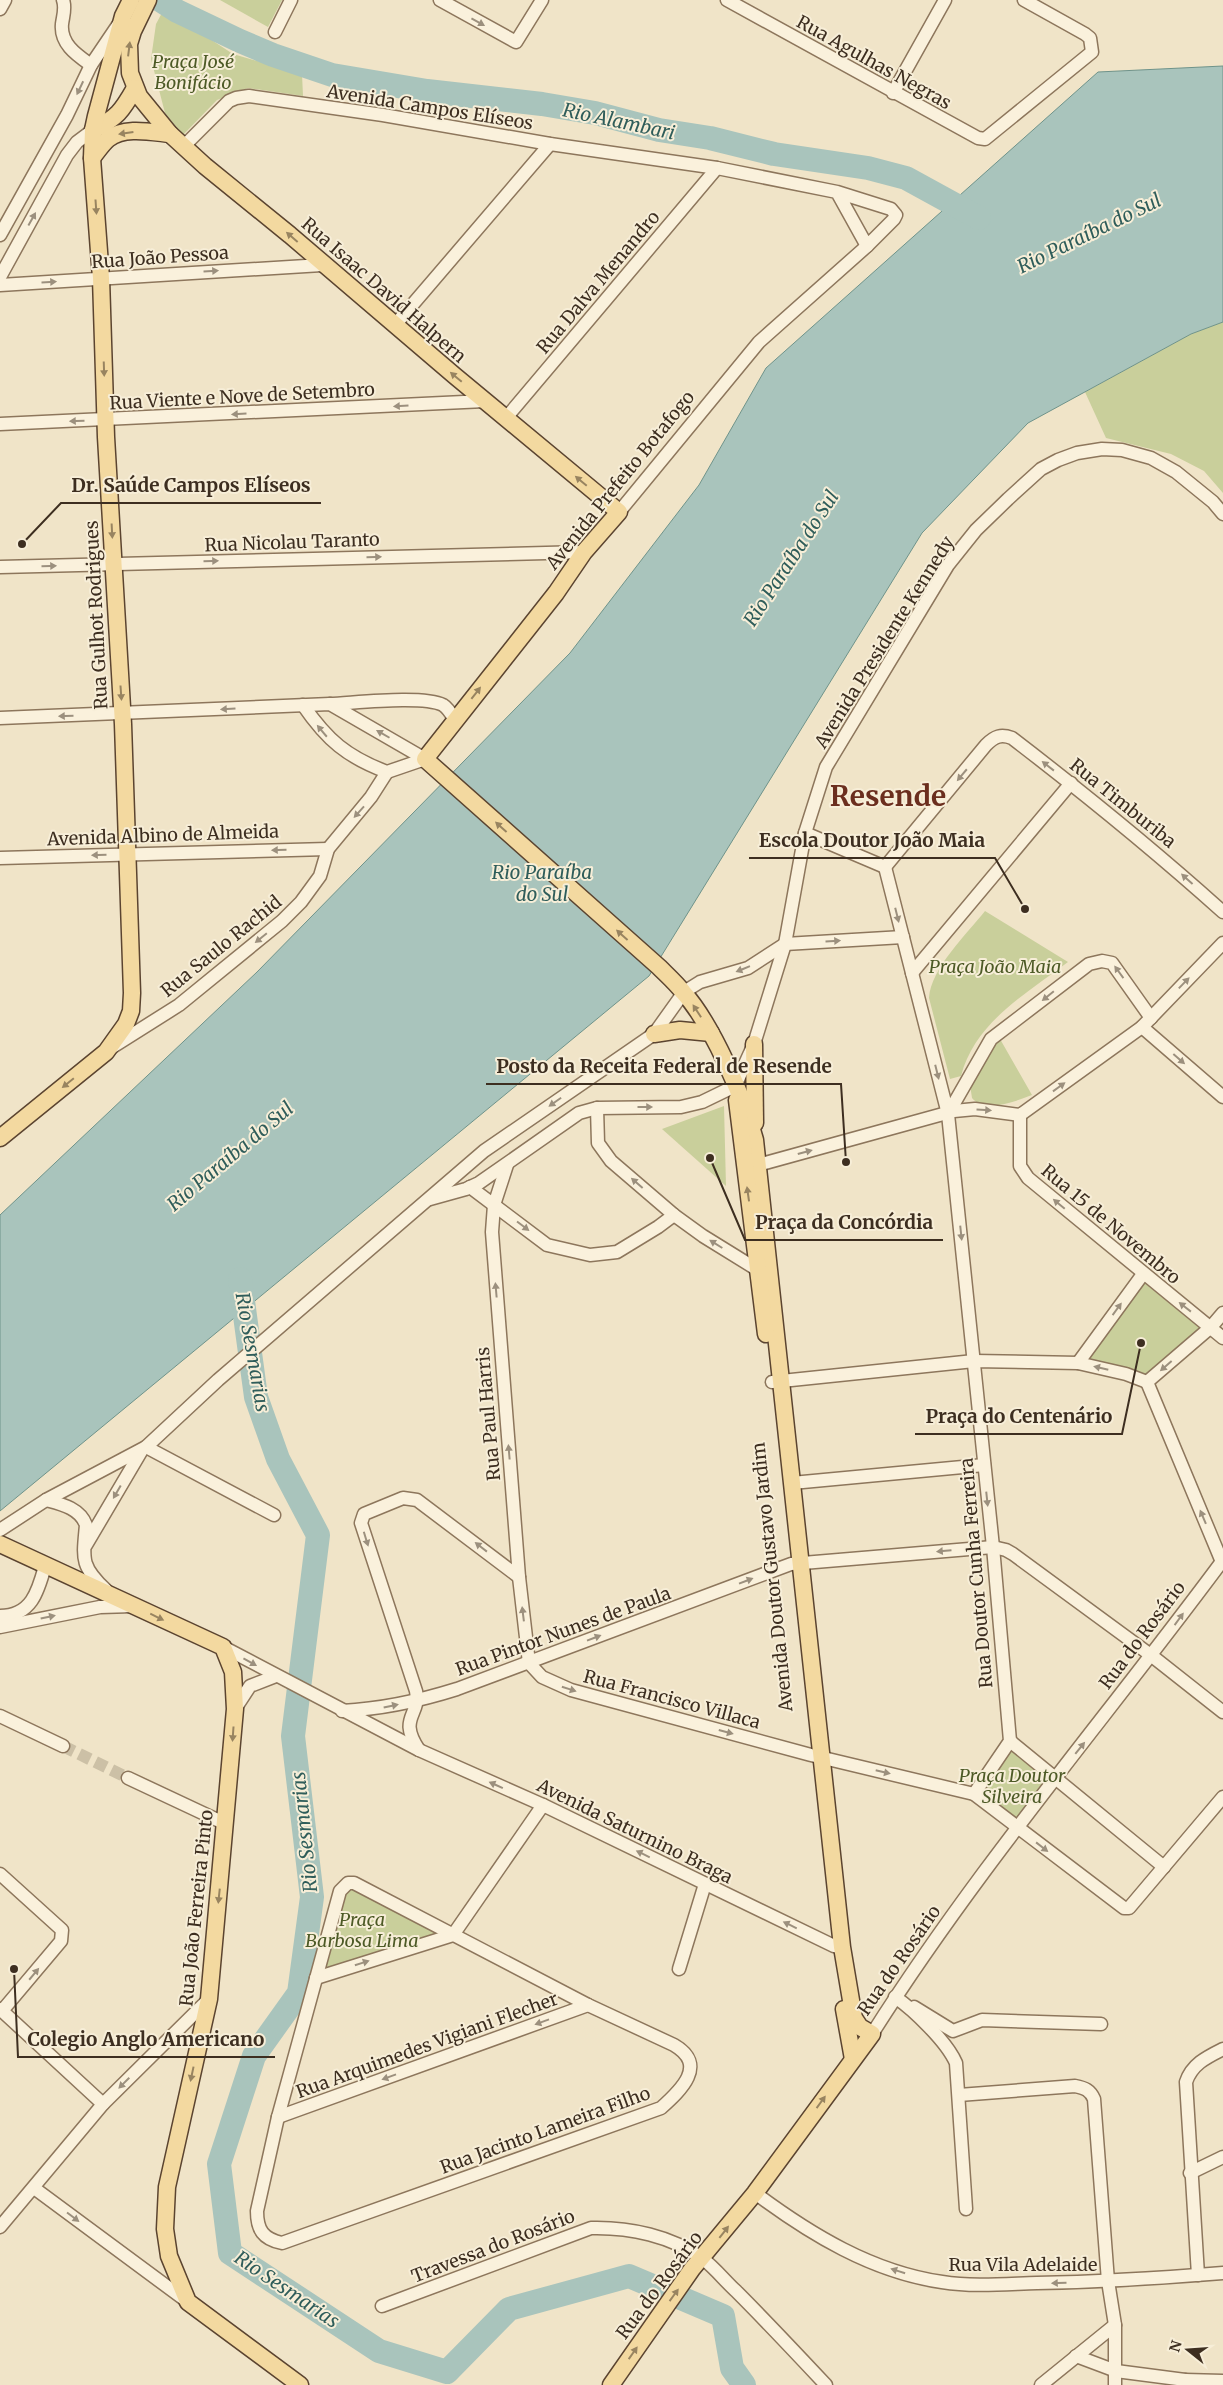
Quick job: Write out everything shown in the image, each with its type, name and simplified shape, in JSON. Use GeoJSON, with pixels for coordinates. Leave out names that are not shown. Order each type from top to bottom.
{"type":"FeatureCollection","features":[{"type":"Feature","properties":{"kind":"main road"},"geometry":{"type":"LineString","coordinates":[[93,130],[115,118],[123,111],[135,88],[130,73],[128,51],[133,31],[135,6]]}},
{"type":"Feature","properties":{"kind":"main road","name":"Rua Gulhot Rodrigues"},"geometry":{"type":"LineString","coordinates":[[106,1052],[120,1033],[131,1011],[128,854],[122,714],[105,420],[101,278],[92,158],[93,130],[135,6]]}},
{"type":"Feature","properties":{"kind":"main road","name":"Rua Isaac David Halpern"},"geometry":{"type":"LineString","coordinates":[[135,88],[144,103],[183,148],[619,512]]}},
{"type":"Feature","properties":{"kind":"main road"},"geometry":{"type":"LineString","coordinates":[[92,158],[108,139],[118,134],[145,131],[170,134]]}},
{"type":"Feature","properties":{"kind":"main road","name":"Avenida Prefeito Botafogo"},"geometry":{"type":"LineString","coordinates":[[424,759],[556,593],[584,552],[619,512]]}},
{"type":"Feature","properties":{"kind":"main road","name":"Avenida Doutor Gustavo Jardim"},"geometry":{"type":"LineString","coordinates":[[424,759],[659,967],[684,992],[711,1033],[747,1111],[755,1140],[758,1165],[764,1270],[838,1947],[853,2058]]}},
{"type":"Feature","properties":{"kind":"main road"},"geometry":{"type":"LineString","coordinates":[[654,1034],[680,1030],[711,1033]]}},
{"type":"Feature","properties":{"kind":"main road"},"geometry":{"type":"LineString","coordinates":[[754,1044],[755,1140]]}},
{"type":"Feature","properties":{"kind":"main road"},"geometry":{"type":"LineString","coordinates":[[0,1138],[106,1052]]}},
{"type":"Feature","properties":{"kind":"main road","name":"Avenida Doutor Gustavo Jardim"},"geometry":{"type":"LineString","coordinates":[[736,1088],[738,1124],[764,1270]]}},
{"type":"Feature","properties":{"kind":"main road","name":"Avenida Doutor Gustavo Jardim"},"geometry":{"type":"LineString","coordinates":[[776,1381],[792,1484],[796,1564]]}},
{"type":"Feature","properties":{"kind":"main road"},"geometry":{"type":"LineString","coordinates":[[0,1540],[45,1566],[224,1647]]}},
{"type":"Feature","properties":{"kind":"main road","name":"Rua João Ferreira Pinto"},"geometry":{"type":"LineString","coordinates":[[188,2302],[169,2256],[164,2229],[167,2187],[208,1999],[226,1824],[235,1709],[233,1672],[224,1647]]}},
{"type":"Feature","properties":{"kind":"main road","name":"Avenida Doutor Gustavo Jardim"},"geometry":{"type":"LineString","coordinates":[[838,1947],[854,2018],[860,2027],[872,2034]]}},
{"type":"Feature","properties":{"kind":"main road","name":"Rua do Rosário"},"geometry":{"type":"LineString","coordinates":[[610,2385],[655,2320],[754,2193],[872,2034]]}},
{"type":"Feature","properties":{"kind":"main road"},"geometry":{"type":"LineString","coordinates":[[188,2302],[300,2385]]}},
{"type":"Feature","properties":{"kind":"street"},"geometry":{"type":"LineString","coordinates":[[0,9],[5,0]]}},
{"type":"Feature","properties":{"kind":"street"},"geometry":{"type":"LineString","coordinates":[[63,0],[65,5],[62,27],[65,41],[71,50],[91,65]]}},
{"type":"Feature","properties":{"kind":"street"},"geometry":{"type":"LineString","coordinates":[[275,32],[291,0]]}},
{"type":"Feature","properties":{"kind":"street"},"geometry":{"type":"LineString","coordinates":[[440,0],[514,42],[517,41],[542,0]]}},
{"type":"Feature","properties":{"kind":"street","name":"Rua Agulhas Negras"},"geometry":{"type":"LineString","coordinates":[[727,0],[893,93],[978,138],[989,139],[1092,52],[1090,38],[1086,34],[1024,0]]}},
{"type":"Feature","properties":{"kind":"street"},"geometry":{"type":"LineString","coordinates":[[893,93],[945,0]]}},
{"type":"Feature","properties":{"kind":"street"},"geometry":{"type":"LineString","coordinates":[[0,235],[67,115],[91,65],[135,6]]}},
{"type":"Feature","properties":{"kind":"street","name":"Avenida Campos Elíseos"},"geometry":{"type":"LineString","coordinates":[[183,148],[229,101],[249,96],[550,144],[717,168],[837,192],[891,209],[895,212],[894,219],[867,246]]}},
{"type":"Feature","properties":{"kind":"street"},"geometry":{"type":"LineString","coordinates":[[0,277],[68,155],[77,142],[93,130]]}},
{"type":"Feature","properties":{"kind":"street"},"geometry":{"type":"LineString","coordinates":[[395,325],[550,144]]}},
{"type":"Feature","properties":{"kind":"street","name":"Rua Dalva Menandro"},"geometry":{"type":"LineString","coordinates":[[506,418],[717,168]]}},
{"type":"Feature","properties":{"kind":"street"},"geometry":{"type":"LineString","coordinates":[[837,192],[867,246]]}},
{"type":"Feature","properties":{"kind":"street","name":"Avenida Prefeito Botafogo"},"geometry":{"type":"LineString","coordinates":[[619,512],[759,342],[867,246]]}},
{"type":"Feature","properties":{"kind":"street","name":"Rua João Pessoa"},"geometry":{"type":"LineString","coordinates":[[0,285],[322,265]]}},
{"type":"Feature","properties":{"kind":"street","name":"Rua Viente e Nove de Setembro"},"geometry":{"type":"LineString","coordinates":[[0,424],[485,401]]}},
{"type":"Feature","properties":{"kind":"street","name":"Avenida Presidente Kennedy"},"geometry":{"type":"LineString","coordinates":[[736,1088],[754,1044],[784,944],[805,833],[826,767],[948,565],[976,530],[1041,469],[1077,453],[1102,449],[1122,450],[1151,458],[1176,472],[1213,502],[1223,514]]}},
{"type":"Feature","properties":{"kind":"street","name":"Rua Nicolau Taranto"},"geometry":{"type":"LineString","coordinates":[[0,567],[584,552]]}},
{"type":"Feature","properties":{"kind":"street"},"geometry":{"type":"LineString","coordinates":[[0,718],[416,701],[444,706],[455,720]]}},
{"type":"Feature","properties":{"kind":"street"},"geometry":{"type":"LineString","coordinates":[[330,704],[424,759]]}},
{"type":"Feature","properties":{"kind":"street"},"geometry":{"type":"LineString","coordinates":[[303,705],[320,730],[332,742],[356,759],[386,772],[424,759]]}},
{"type":"Feature","properties":{"kind":"street","name":"Rua Timburiba"},"geometry":{"type":"LineString","coordinates":[[885,867],[993,738],[1000,736],[1012,738],[1071,783],[1158,853],[1223,912]]}},
{"type":"Feature","properties":{"kind":"street","name":"Rua Saulo Rachid"},"geometry":{"type":"LineString","coordinates":[[106,1052],[179,1005],[282,922],[301,902],[320,876],[328,848],[371,797],[386,772]]}},
{"type":"Feature","properties":{"kind":"street"},"geometry":{"type":"LineString","coordinates":[[912,973],[1071,783]]}},
{"type":"Feature","properties":{"kind":"street"},"geometry":{"type":"LineString","coordinates":[[805,833],[885,867]]}},
{"type":"Feature","properties":{"kind":"street","name":"Avenida Albino de Almeida"},"geometry":{"type":"LineString","coordinates":[[0,858],[328,848]]}},
{"type":"Feature","properties":{"kind":"street","name":"Rua Doutor Cunha Ferreira"},"geometry":{"type":"LineString","coordinates":[[885,867],[948,1114],[993,1547],[1010,1741]]}},
{"type":"Feature","properties":{"kind":"street"},"geometry":{"type":"LineString","coordinates":[[0,1540],[46,1500],[144,1449],[274,1330],[430,1199],[484,1151],[654,1034],[684,992],[700,982],[748,968],[784,944],[903,937]]}},
{"type":"Feature","properties":{"kind":"street"},"geometry":{"type":"LineString","coordinates":[[758,1165],[954,1111],[975,1109],[1020,1115],[1147,1022],[1223,943]]}},
{"type":"Feature","properties":{"kind":"street"},"geometry":{"type":"LineString","coordinates":[[948,1114],[991,1039],[1084,967],[1096,961],[1112,964],[1115,967],[1147,1022],[1223,1097]]}},
{"type":"Feature","properties":{"kind":"street"},"geometry":{"type":"LineString","coordinates":[[430,1199],[470,1187],[496,1172],[579,1113],[597,1108],[681,1107],[702,1102],[736,1088]]}},
{"type":"Feature","properties":{"kind":"street"},"geometry":{"type":"LineString","coordinates":[[597,1108],[598,1143],[603,1152],[674,1215],[703,1236],[764,1270]]}},
{"type":"Feature","properties":{"kind":"street","name":"Rua 15 de Novembro"},"geometry":{"type":"LineString","coordinates":[[1020,1115],[1020,1166],[1022,1172],[1143,1274],[1223,1338]]}},
{"type":"Feature","properties":{"kind":"street"},"geometry":{"type":"LineString","coordinates":[[484,1151],[486,1164],[496,1172]]}},
{"type":"Feature","properties":{"kind":"street","name":"Rua Paul Harris"},"geometry":{"type":"LineString","coordinates":[[507,1165],[494,1205],[492,1232],[519,1577],[529,1663]]}},
{"type":"Feature","properties":{"kind":"street"},"geometry":{"type":"LineString","coordinates":[[470,1187],[547,1245],[590,1254],[617,1252],[652,1232],[674,1215]]}},
{"type":"Feature","properties":{"kind":"street"},"geometry":{"type":"LineString","coordinates":[[1078,1363],[1143,1274]]}},
{"type":"Feature","properties":{"kind":"street"},"geometry":{"type":"LineString","coordinates":[[1147,1382],[1210,1327],[1223,1313]]}},
{"type":"Feature","properties":{"kind":"street"},"geometry":{"type":"LineString","coordinates":[[776,1381],[974,1361],[1078,1363],[1126,1374],[1147,1382],[1223,1561]]}},
{"type":"Feature","properties":{"kind":"street"},"geometry":{"type":"LineString","coordinates":[[144,1449],[274,1515]]}},
{"type":"Feature","properties":{"kind":"street"},"geometry":{"type":"LineString","coordinates":[[84,1547],[144,1449]]}},
{"type":"Feature","properties":{"kind":"street"},"geometry":{"type":"LineString","coordinates":[[792,1484],[984,1465]]}},
{"type":"Feature","properties":{"kind":"street"},"geometry":{"type":"LineString","coordinates":[[419,1750],[411,1738],[409,1724],[418,1701],[361,1523],[364,1514],[403,1498],[417,1500],[519,1577]]}},
{"type":"Feature","properties":{"kind":"street"},"geometry":{"type":"LineString","coordinates":[[46,1500],[68,1507],[84,1520],[86,1525],[84,1547],[87,1570],[113,1597]]}},
{"type":"Feature","properties":{"kind":"street"},"geometry":{"type":"LineString","coordinates":[[993,1547],[1014,1554],[1152,1656],[1223,1712]]}},
{"type":"Feature","properties":{"kind":"street","name":"Rua Pintor Nunes de Paula"},"geometry":{"type":"LineString","coordinates":[[338,1708],[375,1710],[418,1701],[529,1663],[796,1564],[993,1547]]}},
{"type":"Feature","properties":{"kind":"street","name":"Rua do Rosário"},"geometry":{"type":"LineString","coordinates":[[872,2034],[900,2000],[1018,1828],[1055,1778],[1152,1656],[1223,1561]]}},
{"type":"Feature","properties":{"kind":"street"},"geometry":{"type":"LineString","coordinates":[[2,1614],[20,1612],[30,1605],[36,1596],[45,1566]]}},
{"type":"Feature","properties":{"kind":"street"},"geometry":{"type":"LineString","coordinates":[[0,1627],[100,1607],[133,1606]]}},
{"type":"Feature","properties":{"kind":"street","name":"Avenida Saturnino Braga"},"geometry":{"type":"LineString","coordinates":[[224,1647],[280,1679],[419,1750],[543,1806],[838,1947]]}},
{"type":"Feature","properties":{"kind":"street","name":"Rua Francisco Villaca"},"geometry":{"type":"LineString","coordinates":[[529,1663],[542,1677],[571,1690],[817,1756],[974,1794],[1122,1908],[1129,1908],[1164,1867]]}},
{"type":"Feature","properties":{"kind":"street"},"geometry":{"type":"LineString","coordinates":[[235,1709],[250,1686],[280,1679]]}},
{"type":"Feature","properties":{"kind":"street"},"geometry":{"type":"LineString","coordinates":[[0,1716],[63,1746]]}},
{"type":"Feature","properties":{"kind":"street"},"geometry":{"type":"LineString","coordinates":[[974,1794],[1010,1741],[1164,1867],[1223,1797]]}},
{"type":"Feature","properties":{"kind":"street"},"geometry":{"type":"LineString","coordinates":[[128,1778],[226,1824]]}},
{"type":"Feature","properties":{"kind":"street"},"geometry":{"type":"LineString","coordinates":[[278,2117],[316,1978],[453,1934],[543,1806]]}},
{"type":"Feature","properties":{"kind":"street"},"geometry":{"type":"LineString","coordinates":[[0,1874],[62,1930],[61,1941],[1,2010],[103,2104]]}},
{"type":"Feature","properties":{"kind":"street","name":"Rua Jacinto Lameira Filho"},"geometry":{"type":"LineString","coordinates":[[278,2117],[257,2211],[257,2223],[262,2234],[270,2240],[282,2243],[661,2108],[677,2094],[688,2080],[691,2065],[686,2054],[674,2045],[588,2005],[354,1883],[348,1883],[340,1891],[316,1978]]}},
{"type":"Feature","properties":{"kind":"street"},"geometry":{"type":"LineString","coordinates":[[679,1969],[705,1884]]}},
{"type":"Feature","properties":{"kind":"street"},"geometry":{"type":"LineString","coordinates":[[0,2227],[103,2104],[208,1999]]}},
{"type":"Feature","properties":{"kind":"street"},"geometry":{"type":"LineString","coordinates":[[900,2000],[919,2009],[953,2031],[982,2020],[1101,2024]]}},
{"type":"Feature","properties":{"kind":"street"},"geometry":{"type":"LineString","coordinates":[[900,2000],[953,2056],[956,2063],[966,2209]]}},
{"type":"Feature","properties":{"kind":"street","name":"Rua Arquimedes Vigiani Flecher"},"geometry":{"type":"LineString","coordinates":[[278,2117],[588,2005]]}},
{"type":"Feature","properties":{"kind":"street"},"geometry":{"type":"LineString","coordinates":[[1198,2275],[1190,2173],[1186,2082],[1190,2071],[1210,2055],[1223,2048]]}},
{"type":"Feature","properties":{"kind":"street"},"geometry":{"type":"LineString","coordinates":[[959,2095],[1075,2086],[1085,2088],[1091,2092],[1094,2100],[1108,2281],[1115,2325],[1115,2385]]}},
{"type":"Feature","properties":{"kind":"street"},"geometry":{"type":"LineString","coordinates":[[1190,2173],[1223,2157]]}},
{"type":"Feature","properties":{"kind":"street"},"geometry":{"type":"LineString","coordinates":[[34,2188],[188,2302]]}},
{"type":"Feature","properties":{"kind":"street","name":"Rua Vila Adelaide"},"geometry":{"type":"LineString","coordinates":[[754,2193],[839,2248],[908,2275],[942,2282],[982,2285],[1108,2281],[1223,2273]]}},
{"type":"Feature","properties":{"kind":"street","name":"Travessa do Rosário"},"geometry":{"type":"LineString","coordinates":[[382,2306],[591,2228],[612,2227],[668,2240],[776,2331],[826,2385]]}},
{"type":"Feature","properties":{"kind":"street"},"geometry":{"type":"LineString","coordinates":[[1041,2385],[1115,2325]]}},
{"type":"Feature","properties":{"kind":"street"},"geometry":{"type":"LineString","coordinates":[[1076,2356],[1116,2372],[1189,2383],[1223,2381]]}},
{"type":"Feature","properties":{"kind":"green space"},"geometry":{"type":"Polygon","coordinates":[[[220,0],[282,0],[268,27],[220,0]]]}},
{"type":"Feature","properties":{"kind":"green space","name":"Praça José Bonifácio"},"geometry":{"type":"Polygon","coordinates":[[[164,9],[233,54],[302,74],[303,96],[248,88],[217,100],[183,135],[165,113],[151,59],[156,24],[164,9]]]}},
{"type":"Feature","properties":{"kind":"green space"},"geometry":{"type":"Polygon","coordinates":[[[1223,322],[1223,493],[1204,471],[1171,454],[1106,438],[1085,392],[1191,334],[1223,322]]]}},
{"type":"Feature","properties":{"kind":"green space","name":"Praça João Maia"},"geometry":{"type":"Polygon","coordinates":[[[985,911],[1068,962],[1004,1011],[978,1040],[968,1057],[961,1076],[950,1079],[929,998],[931,987],[943,963],[985,911]]]}},
{"type":"Feature","properties":{"kind":"green space"},"geometry":{"type":"Polygon","coordinates":[[[1000,1039],[1032,1095],[1001,1105],[985,1105],[978,1103],[972,1098],[970,1085],[993,1043],[1000,1039]]]}},
{"type":"Feature","properties":{"kind":"green space"},"geometry":{"type":"Polygon","coordinates":[[[724,1106],[726,1186],[662,1129],[724,1106]]]}},
{"type":"Feature","properties":{"kind":"green space"},"geometry":{"type":"Polygon","coordinates":[[[1142,1281],[1200,1328],[1149,1376],[1086,1358],[1142,1281]]]}},
{"type":"Feature","properties":{"kind":"green space","name":"Praça Doutor Silveira"},"geometry":{"type":"Polygon","coordinates":[[[1008,1747],[1047,1778],[1017,1821],[976,1793],[1008,1747]]]}},
{"type":"Feature","properties":{"kind":"green space","name":"Praça Barbosa Lima"},"geometry":{"type":"Polygon","coordinates":[[[347,1887],[439,1935],[319,1974],[347,1887]]]}},
{"type":"Feature","properties":{"kind":"water","name":"Rio Paraíba do Sul"},"geometry":{"type":"Polygon","coordinates":[[[1223,66],[1223,322],[1191,334],[1028,423],[922,533],[649,976],[0,1511],[0,1215],[257,972],[570,653],[699,485],[766,368],[1098,72],[1223,66]]]}},
{"type":"Feature","properties":{"kind":"waterway","name":"Rio Alambari"},"geometry":{"type":"LineString","coordinates":[[160,0],[177,11],[240,41],[273,55],[332,75],[427,91],[542,104],[595,113],[659,130],[710,138],[774,154],[868,168],[906,178],[979,218]]}},
{"type":"Feature","properties":{"kind":"waterway","name":"Rio Sesmarias"},"geometry":{"type":"LineString","coordinates":[[240,1279],[256,1397],[278,1459],[318,1535],[293,1736],[312,1897],[299,1993],[254,2056],[219,2164],[230,2253],[379,2351],[447,2372],[509,2309],[629,2276],[723,2316],[732,2368],[744,2385]]}},
{"type":"Feature","properties":{"kind":"tunnel"},"geometry":{"type":"LineString","coordinates":[[63,1746],[128,1778]]}},
{"type":"Feature","properties":{"kind":"place","name":"Dr. Saúde Campos Elíseos"},"geometry":{"type":"Point","coordinates":[22,544]}},
{"type":"Feature","properties":{"kind":"place","name":"Escola Doutor João Maia"},"geometry":{"type":"Point","coordinates":[1025,909]}},
{"type":"Feature","properties":{"kind":"place","name":"Praça da Concórdia"},"geometry":{"type":"Point","coordinates":[710,1158]}},
{"type":"Feature","properties":{"kind":"place","name":"Posto da Receita Federal de Resende"},"geometry":{"type":"Point","coordinates":[846,1162]}},
{"type":"Feature","properties":{"kind":"place","name":"Praça do Centenário"},"geometry":{"type":"Point","coordinates":[1141,1343]}},
{"type":"Feature","properties":{"kind":"place","name":"Colegio Anglo Americano"},"geometry":{"type":"Point","coordinates":[14,1969]}},
{"type":"Feature","properties":{"kind":"district","name":"Resende"},"geometry":{"type":"Point","coordinates":[888,796]}}]}
